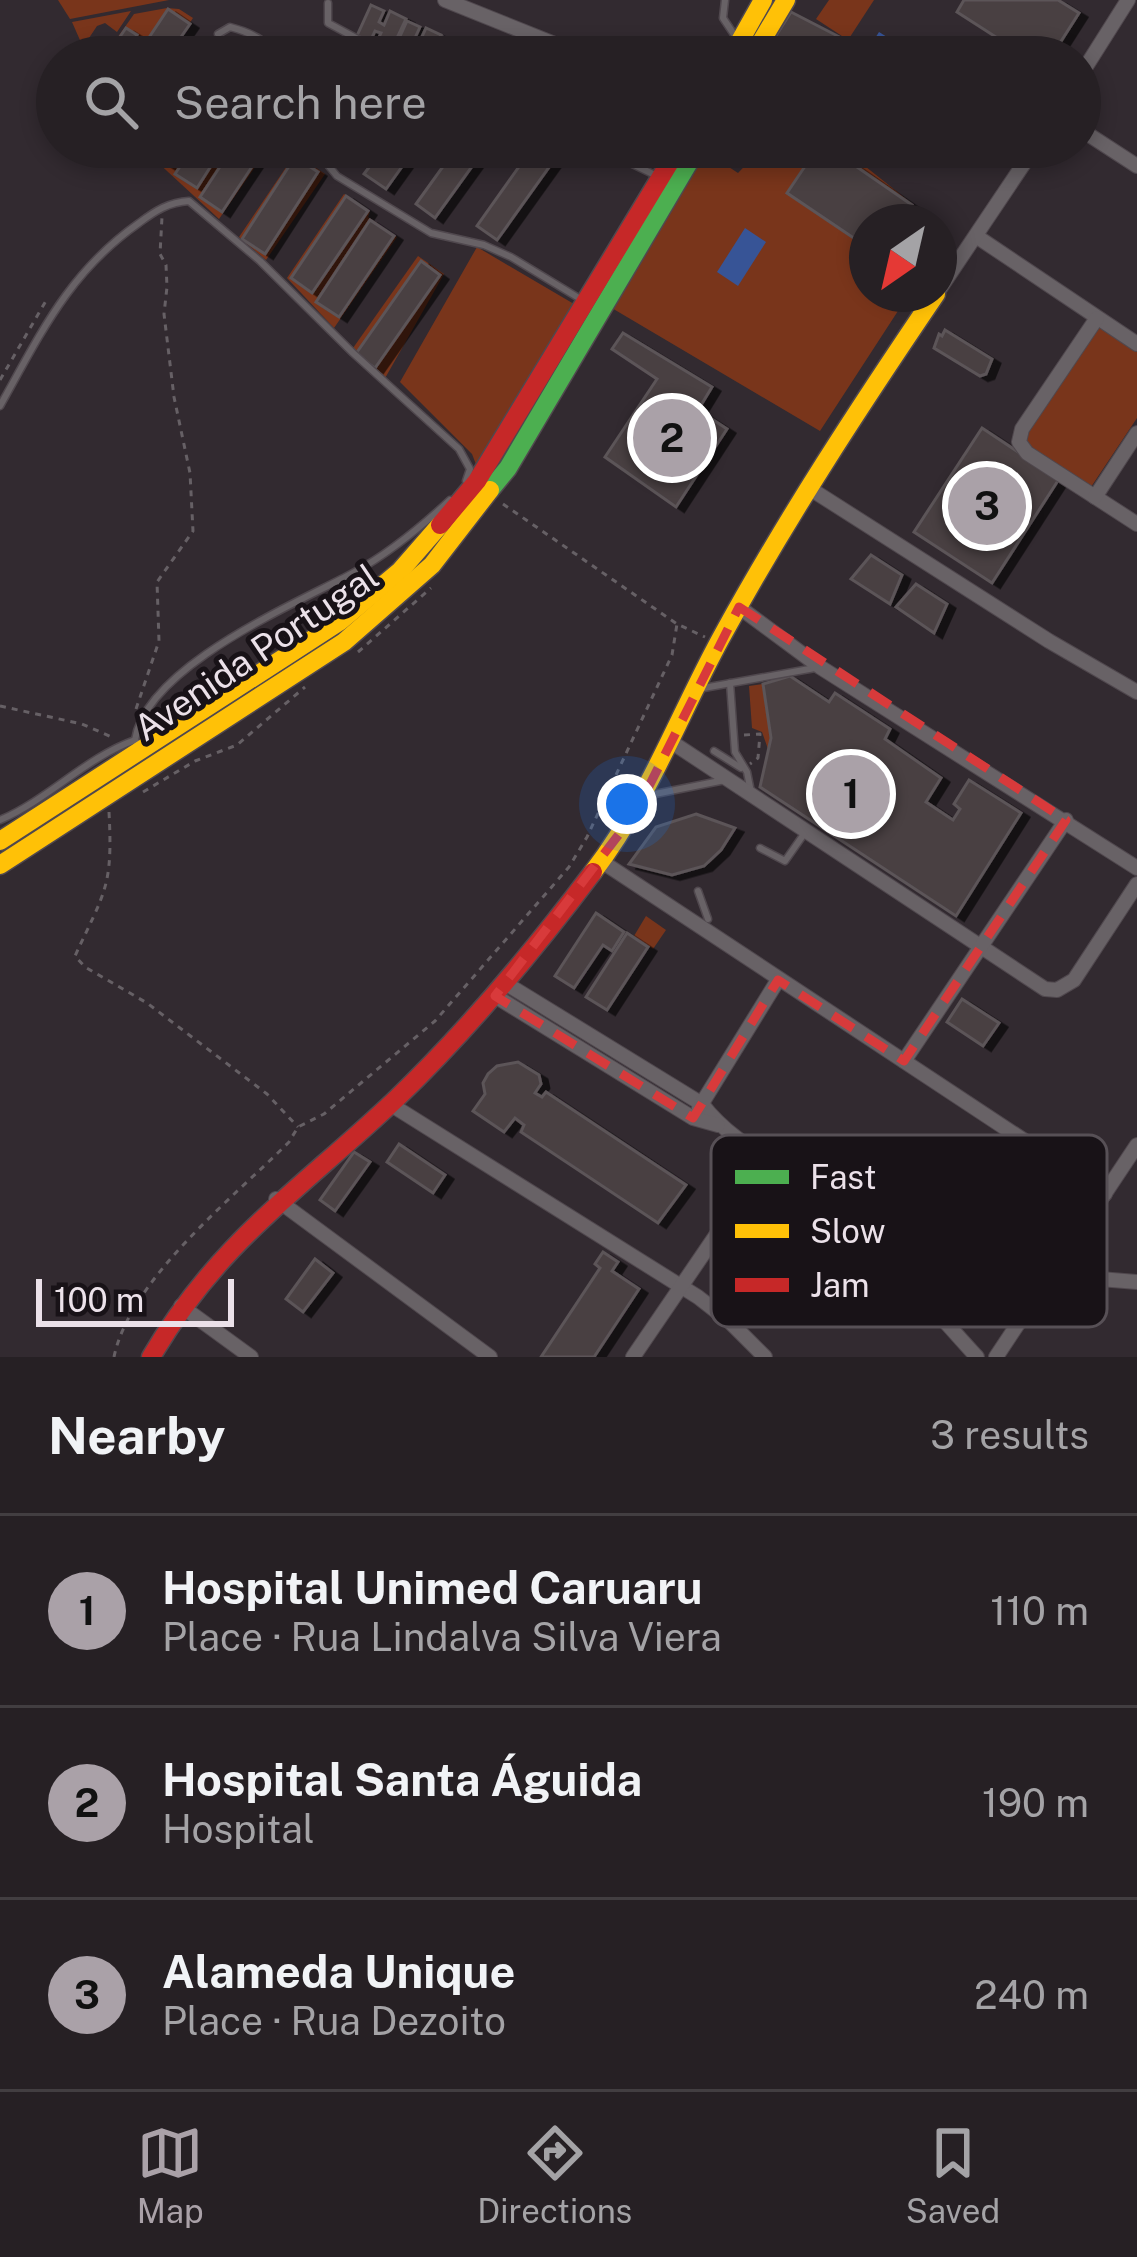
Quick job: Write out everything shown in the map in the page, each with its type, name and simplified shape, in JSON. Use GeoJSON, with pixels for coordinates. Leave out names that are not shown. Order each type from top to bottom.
{"type":"FeatureCollection","features":[{"type":"Feature","properties":{"kind":"street"},"geometry":{"type":"LineString","coordinates":[[445,0],[534,36]]}},
{"type":"Feature","properties":{"kind":"street"},"geometry":{"type":"LineString","coordinates":[[747,36],[763,0]]}},
{"type":"Feature","properties":{"kind":"street"},"geometry":{"type":"LineString","coordinates":[[754,36],[786,0]]}},
{"type":"Feature","properties":{"kind":"street"},"geometry":{"type":"LineString","coordinates":[[1101,43],[1128,0]]}},
{"type":"Feature","properties":{"kind":"street"},"geometry":{"type":"LineString","coordinates":[[1101,143],[1137,166]]}},
{"type":"Feature","properties":{"kind":"street","name":"Avenida Portugal"},"geometry":{"type":"LineString","coordinates":[[0,841],[135,744],[339,622],[426,558],[666,168]]}},
{"type":"Feature","properties":{"kind":"street","name":"Avenida Portugal"},"geometry":{"type":"LineString","coordinates":[[0,865],[344,642],[486,500],[686,168]]}},
{"type":"Feature","properties":{"kind":"street"},"geometry":{"type":"LineString","coordinates":[[957,264],[1021,168]]}},
{"type":"Feature","properties":{"kind":"street"},"geometry":{"type":"LineString","coordinates":[[976,236],[1137,344]]}},
{"type":"Feature","properties":{"kind":"street"},"geometry":{"type":"LineString","coordinates":[[151,1357],[219,1255],[276,1199],[390,1104],[500,989],[602,861],[636,812],[739,607],[809,488],[925,312]]}},
{"type":"Feature","properties":{"kind":"street"},"geometry":{"type":"LineString","coordinates":[[1097,318],[1022,429],[1021,448],[1137,524]]}},
{"type":"Feature","properties":{"kind":"street"},"geometry":{"type":"LineString","coordinates":[[1095,497],[1137,433]]}},
{"type":"Feature","properties":{"kind":"street"},"geometry":{"type":"LineString","coordinates":[[809,488],[1137,692]]}},
{"type":"Feature","properties":{"kind":"street"},"geometry":{"type":"LineString","coordinates":[[739,607],[820,667],[1137,868]]}},
{"type":"Feature","properties":{"kind":"street"},"geometry":{"type":"LineString","coordinates":[[670,741],[982,945],[1036,986],[1057,990],[1067,986],[1137,884]]}},
{"type":"Feature","properties":{"kind":"street"},"geometry":{"type":"LineString","coordinates":[[904,1060],[1066,820]]}},
{"type":"Feature","properties":{"kind":"street"},"geometry":{"type":"LineString","coordinates":[[602,861],[1017,1135]]}},
{"type":"Feature","properties":{"kind":"street"},"geometry":{"type":"LineString","coordinates":[[693,1118],[778,980]]}},
{"type":"Feature","properties":{"kind":"street"},"geometry":{"type":"LineString","coordinates":[[500,989],[702,1104],[733,1135]]}},
{"type":"Feature","properties":{"kind":"street"},"geometry":{"type":"LineString","coordinates":[[500,989],[693,1118],[718,1125]]}},
{"type":"Feature","properties":{"kind":"street"},"geometry":{"type":"LineString","coordinates":[[390,1104],[711,1306]]}},
{"type":"Feature","properties":{"kind":"street"},"geometry":{"type":"LineString","coordinates":[[1107,1192],[1137,1144]]}},
{"type":"Feature","properties":{"kind":"street"},"geometry":{"type":"LineString","coordinates":[[276,1199],[490,1357]]}},
{"type":"Feature","properties":{"kind":"street"},"geometry":{"type":"LineString","coordinates":[[633,1357],[711,1244]]}},
{"type":"Feature","properties":{"kind":"street"},"geometry":{"type":"LineString","coordinates":[[1107,1280],[1137,1282]]}},
{"type":"Feature","properties":{"kind":"street"},"geometry":{"type":"LineString","coordinates":[[181,1306],[251,1357]]}},
{"type":"Feature","properties":{"kind":"street"},"geometry":{"type":"LineString","coordinates":[[733,1327],[764,1357]]}},
{"type":"Feature","properties":{"kind":"street"},"geometry":{"type":"LineString","coordinates":[[949,1327],[977,1357]]}},
{"type":"Feature","properties":{"kind":"street"},"geometry":{"type":"LineString","coordinates":[[996,1357],[1016,1327]]}},
{"type":"Feature","properties":{"kind":"lane"},"geometry":{"type":"LineString","coordinates":[[725,0],[723,18],[732,36]]}},
{"type":"Feature","properties":{"kind":"lane"},"geometry":{"type":"LineString","coordinates":[[328,2],[328,23],[352,36]]}},
{"type":"Feature","properties":{"kind":"lane"},"geometry":{"type":"LineString","coordinates":[[218,34],[230,27],[254,36]]}},
{"type":"Feature","properties":{"kind":"lane"},"geometry":{"type":"LineString","coordinates":[[330,168],[431,232],[511,257],[586,302]]}},
{"type":"Feature","properties":{"kind":"lane"},"geometry":{"type":"LineString","coordinates":[[640,168],[660,178]]}},
{"type":"Feature","properties":{"kind":"lane"},"geometry":{"type":"LineString","coordinates":[[0,406],[71,284],[116,238],[162,208],[189,201],[201,207],[459,449],[470,469],[458,493],[405,539],[186,669],[159,691],[146,710],[135,744],[104,752],[24,809],[0,820]]}},
{"type":"Feature","properties":{"kind":"lane"},"geometry":{"type":"LineString","coordinates":[[694,690],[820,667]]}},
{"type":"Feature","properties":{"kind":"lane"},"geometry":{"type":"LineString","coordinates":[[730,683],[738,759],[747,772],[752,795]]}},
{"type":"Feature","properties":{"kind":"lane"},"geometry":{"type":"LineString","coordinates":[[714,752],[747,772]]}},
{"type":"Feature","properties":{"kind":"lane"},"geometry":{"type":"LineString","coordinates":[[636,812],[651,794],[726,780]]}},
{"type":"Feature","properties":{"kind":"lane"},"geometry":{"type":"LineString","coordinates":[[760,848],[785,861],[806,831]]}},
{"type":"Feature","properties":{"kind":"lane"},"geometry":{"type":"LineString","coordinates":[[698,891],[708,919]]}},
{"type":"Feature","properties":{"kind":"path"},"geometry":{"type":"LineString","coordinates":[[135,712],[159,641],[157,582],[193,531],[190,473],[164,314],[162,208]]}},
{"type":"Feature","properties":{"kind":"path"},"geometry":{"type":"LineString","coordinates":[[0,380],[47,299]]}},
{"type":"Feature","properties":{"kind":"path"},"geometry":{"type":"LineString","coordinates":[[486,500],[502,504],[677,624],[718,643]]}},
{"type":"Feature","properties":{"kind":"path"},"geometry":{"type":"LineString","coordinates":[[346,659],[383,634],[431,588]]}},
{"type":"Feature","properties":{"kind":"path"},"geometry":{"type":"LineString","coordinates":[[114,1357],[140,1298],[184,1245],[289,1142],[298,1127],[338,1103],[435,1021],[569,867],[672,655],[677,624]]}},
{"type":"Feature","properties":{"kind":"path"},"geometry":{"type":"LineString","coordinates":[[140,794],[195,760],[237,745],[308,685]]}},
{"type":"Feature","properties":{"kind":"path"},"geometry":{"type":"LineString","coordinates":[[0,706],[82,724],[135,744]]}},
{"type":"Feature","properties":{"kind":"path"},"geometry":{"type":"LineString","coordinates":[[734,738],[760,734],[754,763],[738,759]]}},
{"type":"Feature","properties":{"kind":"path"},"geometry":{"type":"LineString","coordinates":[[109,811],[111,874],[97,918],[75,956],[99,976],[147,1003],[267,1094],[298,1127]]}},
{"type":"Feature","properties":{"kind":"highlighted area"},"geometry":{"type":"Polygon","coordinates":[[[739,607],[1066,820],[904,1061],[778,980],[693,1118],[495,996],[636,812],[739,607]]]}},
{"type":"Feature","properties":{"kind":"shaded area"},"geometry":{"type":"Polygon","coordinates":[[[58,0],[169,0],[70,19],[58,0]]]}},
{"type":"Feature","properties":{"kind":"shaded area"},"geometry":{"type":"Polygon","coordinates":[[[829,0],[874,0],[851,36],[842,36],[816,19],[829,0]]]}},
{"type":"Feature","properties":{"kind":"shaded area"},"geometry":{"type":"Polygon","coordinates":[[[167,8],[193,18],[181,36],[119,36],[134,14],[167,8]]]}},
{"type":"Feature","properties":{"kind":"shaded area"},"geometry":{"type":"Polygon","coordinates":[[[131,11],[117,32],[105,23],[90,36],[78,36],[72,22],[131,11]]]}},
{"type":"Feature","properties":{"kind":"shaded area"},"geometry":{"type":"Polygon","coordinates":[[[164,168],[254,168],[219,219],[164,168]]]}},
{"type":"Feature","properties":{"kind":"shaded area"},"geometry":{"type":"Polygon","coordinates":[[[286,168],[316,168],[325,174],[266,260],[239,237],[286,168]]]}},
{"type":"Feature","properties":{"kind":"shaded area"},"geometry":{"type":"Polygon","coordinates":[[[688,168],[730,168],[738,173],[743,168],[867,168],[912,204],[849,204],[849,312],[897,312],[820,431],[605,304],[688,168]]]}},
{"type":"Feature","properties":{"kind":"shaded area"},"geometry":{"type":"Polygon","coordinates":[[[344,194],[397,237],[334,328],[287,278],[344,194]]]}},
{"type":"Feature","properties":{"kind":"shaded area"},"geometry":{"type":"Polygon","coordinates":[[[477,247],[574,304],[477,467],[472,454],[400,382],[477,247]]]}},
{"type":"Feature","properties":{"kind":"shaded area"},"geometry":{"type":"Polygon","coordinates":[[[418,256],[444,274],[384,380],[353,348],[418,256]]]}},
{"type":"Feature","properties":{"kind":"shaded area"},"geometry":{"type":"Polygon","coordinates":[[[1098,325],[1137,350],[1137,418],[1089,490],[1020,445],[1098,325]]]}},
{"type":"Feature","properties":{"kind":"shaded area"},"geometry":{"type":"Polygon","coordinates":[[[763,684],[771,738],[768,749],[762,732],[752,728],[749,686],[763,684]]]}},
{"type":"Feature","properties":{"kind":"shaded area"},"geometry":{"type":"Polygon","coordinates":[[[646,916],[666,930],[653,949],[634,936],[646,916]]]}},
{"type":"Feature","properties":{"kind":"water"},"geometry":{"type":"Polygon","coordinates":[[[745,228],[766,242],[738,286],[717,272],[745,228]]]}},
{"type":"Feature","properties":{"kind":"building"},"geometry":{"type":"Polygon","coordinates":[[[964,0],[1058,0],[1079,13],[1064,36],[994,36],[957,12],[964,0]]]}},
{"type":"Feature","properties":{"kind":"building"},"geometry":{"type":"Polygon","coordinates":[[[371,5],[384,11],[379,22],[384,25],[390,11],[406,19],[398,36],[380,36],[375,31],[373,36],[357,36],[371,5]]]}},
{"type":"Feature","properties":{"kind":"building"},"geometry":{"type":"Polygon","coordinates":[[[168,9],[190,24],[182,36],[150,36],[168,9]]]}},
{"type":"Feature","properties":{"kind":"building"},"geometry":{"type":"Polygon","coordinates":[[[791,12],[838,36],[776,36],[791,12]]]}},
{"type":"Feature","properties":{"kind":"building"},"geometry":{"type":"Polygon","coordinates":[[[407,21],[420,27],[416,36],[400,36],[407,21]]]}},
{"type":"Feature","properties":{"kind":"building"},"geometry":{"type":"Polygon","coordinates":[[[179,168],[210,168],[197,188],[175,174],[179,168]]]}},
{"type":"Feature","properties":{"kind":"building"},"geometry":{"type":"Polygon","coordinates":[[[219,168],[251,168],[222,212],[200,197],[219,168]]]}},
{"type":"Feature","properties":{"kind":"building"},"geometry":{"type":"Polygon","coordinates":[[[288,168],[318,172],[265,254],[242,239],[288,168]]]}},
{"type":"Feature","properties":{"kind":"building"},"geometry":{"type":"Polygon","coordinates":[[[368,168],[401,168],[386,189],[364,174],[368,168]]]}},
{"type":"Feature","properties":{"kind":"building"},"geometry":{"type":"Polygon","coordinates":[[[442,168],[471,168],[435,218],[416,204],[442,168]]]}},
{"type":"Feature","properties":{"kind":"building"},"geometry":{"type":"Polygon","coordinates":[[[518,168],[548,168],[497,240],[477,226],[518,168]]]}},
{"type":"Feature","properties":{"kind":"building"},"geometry":{"type":"Polygon","coordinates":[[[804,168],[858,168],[911,204],[849,204],[849,235],[787,193],[804,168]]]}},
{"type":"Feature","properties":{"kind":"building"},"geometry":{"type":"Polygon","coordinates":[[[346,196],[368,211],[312,293],[291,278],[346,196]]]}},
{"type":"Feature","properties":{"kind":"building"},"geometry":{"type":"Polygon","coordinates":[[[370,220],[394,236],[339,317],[316,302],[370,220]]]}},
{"type":"Feature","properties":{"kind":"building"},"geometry":{"type":"Polygon","coordinates":[[[421,261],[440,275],[375,368],[355,355],[421,261]]]}},
{"type":"Feature","properties":{"kind":"building"},"geometry":{"type":"Polygon","coordinates":[[[945,330],[992,359],[986,374],[980,376],[934,348],[945,330]]]}},
{"type":"Feature","properties":{"kind":"building"},"geometry":{"type":"Polygon","coordinates":[[[623,333],[712,387],[698,410],[727,429],[676,507],[605,457],[657,379],[612,349],[623,333]]]}},
{"type":"Feature","properties":{"kind":"building"},"geometry":{"type":"Polygon","coordinates":[[[982,428],[1059,479],[992,583],[914,532],[982,428]]]}},
{"type":"Feature","properties":{"kind":"building"},"geometry":{"type":"Polygon","coordinates":[[[871,555],[902,575],[890,604],[851,579],[871,555]]]}},
{"type":"Feature","properties":{"kind":"building"},"geometry":{"type":"Polygon","coordinates":[[[916,584],[947,604],[934,633],[896,607],[916,584]]]}},
{"type":"Feature","properties":{"kind":"building"},"geometry":{"type":"Polygon","coordinates":[[[790,676],[829,702],[835,693],[890,729],[885,739],[941,778],[926,802],[953,820],[960,809],[954,804],[969,780],[1021,813],[956,916],[760,787],[771,738],[763,684],[790,676]]]}},
{"type":"Feature","properties":{"kind":"building"},"geometry":{"type":"Polygon","coordinates":[[[696,814],[735,828],[704,866],[672,875],[629,864],[656,827],[696,814]]]}},
{"type":"Feature","properties":{"kind":"building"},"geometry":{"type":"Polygon","coordinates":[[[596,913],[624,932],[612,951],[603,945],[574,988],[555,976],[596,913]]]}},
{"type":"Feature","properties":{"kind":"building"},"geometry":{"type":"Polygon","coordinates":[[[627,933],[648,947],[607,1010],[586,997],[627,933]]]}},
{"type":"Feature","properties":{"kind":"building"},"geometry":{"type":"Polygon","coordinates":[[[962,999],[999,1023],[983,1046],[947,1022],[962,999]]]}},
{"type":"Feature","properties":{"kind":"building"},"geometry":{"type":"Polygon","coordinates":[[[518,1062],[539,1075],[541,1084],[535,1093],[542,1097],[546,1092],[686,1185],[658,1223],[521,1132],[524,1125],[515,1118],[504,1132],[473,1111],[485,1094],[483,1083],[488,1074],[497,1066],[518,1062]]]}},
{"type":"Feature","properties":{"kind":"building"},"geometry":{"type":"Polygon","coordinates":[[[399,1144],[445,1175],[433,1193],[387,1162],[399,1144]]]}},
{"type":"Feature","properties":{"kind":"building"},"geometry":{"type":"Polygon","coordinates":[[[354,1152],[370,1162],[335,1211],[320,1200],[354,1152]]]}},
{"type":"Feature","properties":{"kind":"building"},"geometry":{"type":"Polygon","coordinates":[[[603,1252],[618,1262],[612,1271],[639,1289],[594,1357],[541,1357],[600,1268],[595,1264],[603,1252]]]}},
{"type":"Feature","properties":{"kind":"building"},"geometry":{"type":"Polygon","coordinates":[[[315,1259],[333,1273],[303,1312],[286,1299],[315,1259]]]}},
{"type":"Feature","properties":{"kind":"traffic: fast"},"geometry":{"type":"LineString","coordinates":[[490,490],[508,468],[686,168]]}},
{"type":"Feature","properties":{"kind":"traffic: slow"},"geometry":{"type":"LineString","coordinates":[[743,36],[763,0]]}},
{"type":"Feature","properties":{"kind":"traffic: slow"},"geometry":{"type":"LineString","coordinates":[[765,36],[786,0]]}},
{"type":"Feature","properties":{"kind":"traffic: slow"},"geometry":{"type":"LineString","coordinates":[[593,872],[646,787],[771,550],[924,312]]}},
{"type":"Feature","properties":{"kind":"traffic: slow"},"geometry":{"type":"LineString","coordinates":[[0,865],[344,642],[432,565],[490,490]]}},
{"type":"Feature","properties":{"kind":"traffic: slow"},"geometry":{"type":"LineString","coordinates":[[0,841],[339,622],[400,571],[440,525]]}},
{"type":"Feature","properties":{"kind":"traffic: jam"},"geometry":{"type":"LineString","coordinates":[[440,525],[477,481],[666,168]]}},
{"type":"Feature","properties":{"kind":"traffic: jam"},"geometry":{"type":"LineString","coordinates":[[151,1357],[177,1316],[233,1248],[448,1046],[593,872]]}},
{"type":"Feature","properties":{"kind":"place","name":"Hospital Santa Águida"},"geometry":{"type":"Point","coordinates":[672,438]}},
{"type":"Feature","properties":{"kind":"place","name":"Alameda Unique"},"geometry":{"type":"Point","coordinates":[987,506]}},
{"type":"Feature","properties":{"kind":"place","name":"Hospital Unimed Caruaru"},"geometry":{"type":"Point","coordinates":[851,794]}}]}
